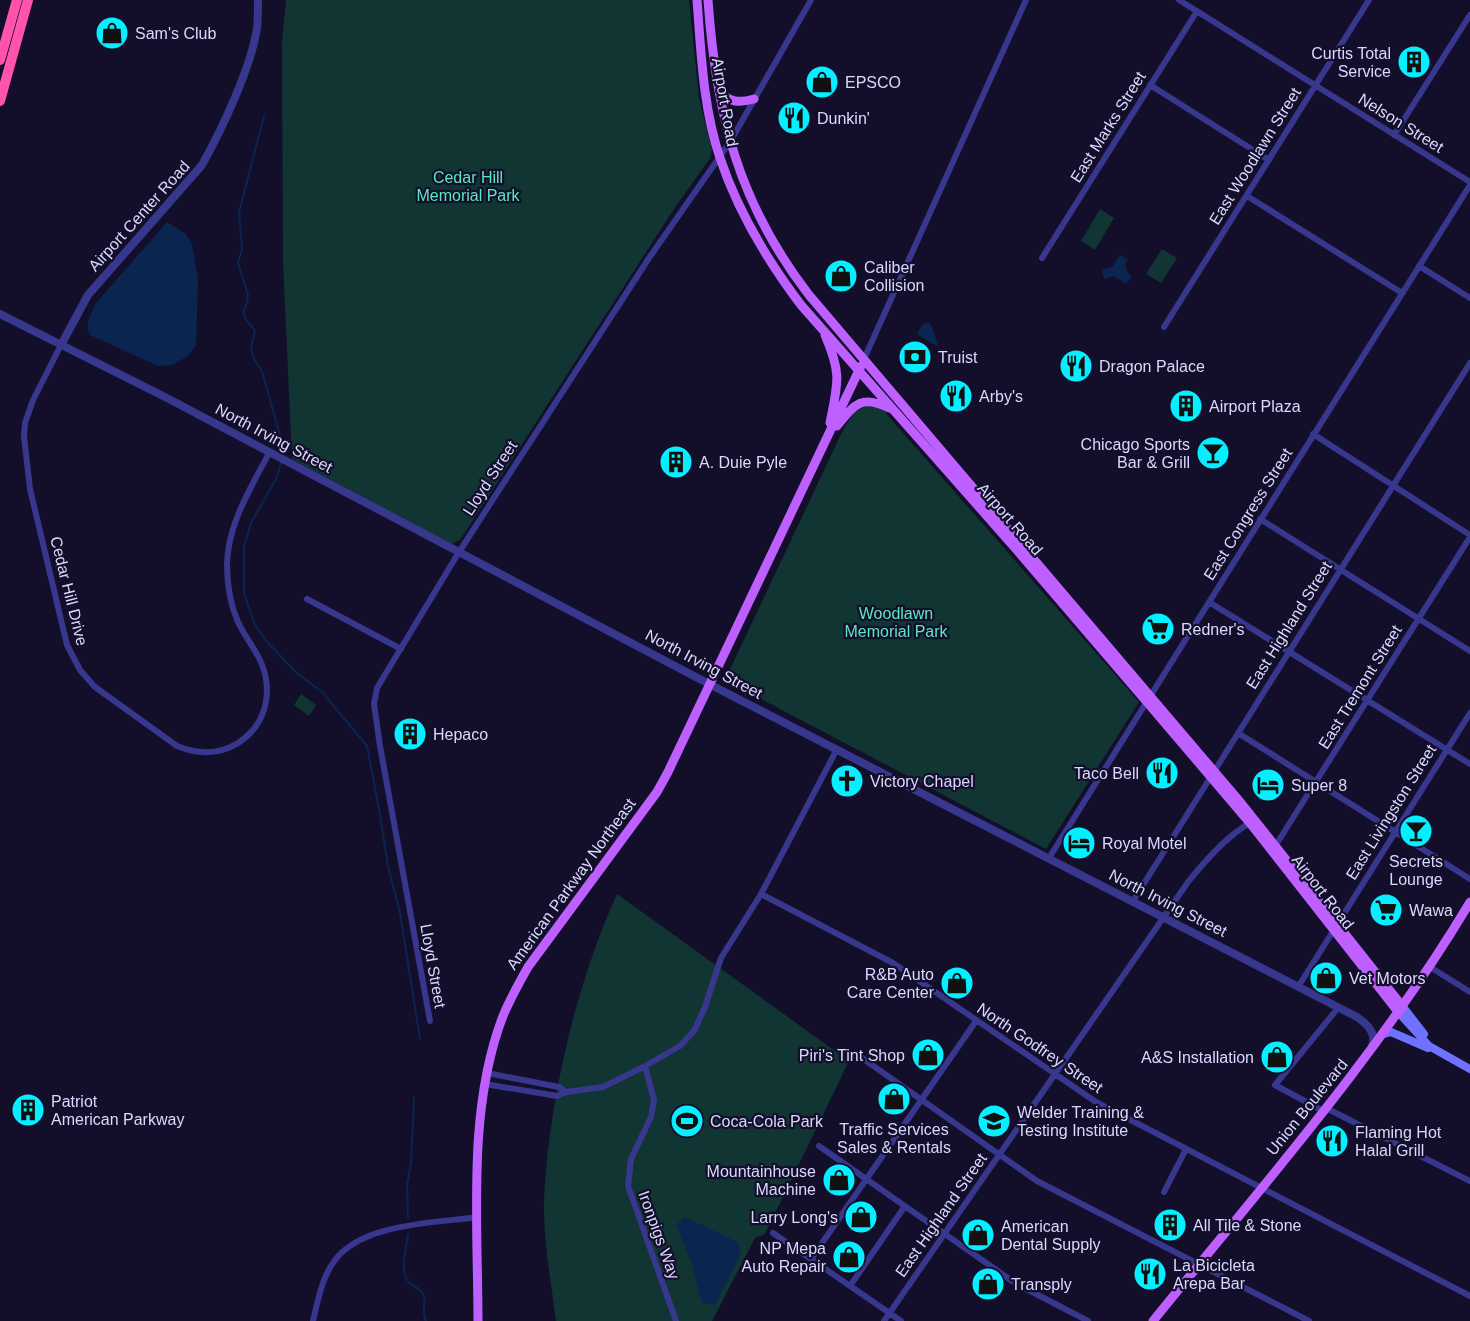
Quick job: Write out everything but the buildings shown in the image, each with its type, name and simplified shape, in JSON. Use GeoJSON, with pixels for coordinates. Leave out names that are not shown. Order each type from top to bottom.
{"type":"FeatureCollection","features":[{"type":"Feature","properties":{"kind":"highway"},"geometry":{"type":"LineString","coordinates":[[0,60],[17,0]]}},
{"type":"Feature","properties":{"kind":"highway"},"geometry":{"type":"LineString","coordinates":[[0,100],[28,0]]}},
{"type":"Feature","properties":{"kind":"main road","name":"Airport Road"},"geometry":{"type":"LineString","coordinates":[[696,0],[708,108],[720,157],[743,212],[775,271],[821,328],[1148,698]]}},
{"type":"Feature","properties":{"kind":"main road","name":"Airport Road"},"geometry":{"type":"LineString","coordinates":[[708,0],[719,91],[730,142],[746,189],[773,242],[809,295],[1212,773],[1401,1010]]}},
{"type":"Feature","properties":{"kind":"main road"},"geometry":{"type":"LineString","coordinates":[[719,91],[731,101],[744,102],[754,99]]}},
{"type":"Feature","properties":{"kind":"main road"},"geometry":{"type":"LineString","coordinates":[[821,328],[837,369],[837,390],[827,437]]}},
{"type":"Feature","properties":{"kind":"main road"},"geometry":{"type":"LineString","coordinates":[[827,437],[864,359]]}},
{"type":"Feature","properties":{"kind":"main road"},"geometry":{"type":"LineString","coordinates":[[827,437],[852,408],[860,403],[872,401],[893,410]]}},
{"type":"Feature","properties":{"kind":"main road","name":"American Parkway Northeast"},"geometry":{"type":"LineString","coordinates":[[478,1321],[479,1130],[487,1073],[502,1018],[528,967],[657,792],[678,754],[827,437]]}},
{"type":"Feature","properties":{"kind":"main road","name":"Airport Road"},"geometry":{"type":"LineString","coordinates":[[1212,773],[1250,823],[1274,848]]}},
{"type":"Feature","properties":{"kind":"main road","name":"Union Boulevard"},"geometry":{"type":"LineString","coordinates":[[1153,1321],[1369,1053],[1430,967],[1470,902]]}},
{"type":"Feature","properties":{"kind":"main road"},"geometry":{"type":"LineString","coordinates":[[1401,1010],[1439,1053]]}},
{"type":"Feature","properties":{"kind":"main road"},"geometry":{"type":"LineString","coordinates":[[1383,1034],[1391,1032],[1439,1053],[1470,1070]]}},
{"type":"Feature","properties":{"kind":"street","name":"Airport Center Road"},"geometry":{"type":"LineString","coordinates":[[62,345],[88,295],[202,165],[212,147],[250,56],[257,27],[258,0]]}},
{"type":"Feature","properties":{"kind":"street","name":"Lloyd Street"},"geometry":{"type":"LineString","coordinates":[[430,1021],[374,704],[377,687],[459,552],[649,258],[730,142],[811,0]]}},
{"type":"Feature","properties":{"kind":"street"},"geometry":{"type":"LineString","coordinates":[[864,359],[1026,0]]}},
{"type":"Feature","properties":{"kind":"street","name":"Nelson Street"},"geometry":{"type":"LineString","coordinates":[[1179,0],[1470,183]]}},
{"type":"Feature","properties":{"kind":"street","name":"East Woodlawn Street"},"geometry":{"type":"LineString","coordinates":[[1164,327],[1370,0]]}},
{"type":"Feature","properties":{"kind":"street","name":"East Marks Street"},"geometry":{"type":"LineString","coordinates":[[1042,258],[1197,11]]}},
{"type":"Feature","properties":{"kind":"street"},"geometry":{"type":"LineString","coordinates":[[1395,135],[1470,15]]}},
{"type":"Feature","properties":{"kind":"street"},"geometry":{"type":"LineString","coordinates":[[1150,85],[1269,160]]}},
{"type":"Feature","properties":{"kind":"street","name":"East Congress Street"},"geometry":{"type":"LineString","coordinates":[[1049,858],[1470,183]]}},
{"type":"Feature","properties":{"kind":"street"},"geometry":{"type":"LineString","coordinates":[[1247,196],[1402,293]]}},
{"type":"Feature","properties":{"kind":"street"},"geometry":{"type":"LineString","coordinates":[[1419,266],[1470,298]]}},
{"type":"Feature","properties":{"kind":"street","name":"North Irving Street"},"geometry":{"type":"LineString","coordinates":[[0,314],[167,398],[711,685],[1358,1017],[1371,1030],[1374,1042],[1369,1053]]}},
{"type":"Feature","properties":{"kind":"street","name":"Cedar Hill Drive"},"geometry":{"type":"LineString","coordinates":[[62,345],[33,400],[25,423],[24,436],[30,489],[67,645],[80,670],[95,687],[177,746],[187,750],[213,752],[233,746],[253,730],[264,712],[267,701],[267,682],[259,659],[238,622],[229,590],[227,561],[236,518],[269,453]]}},
{"type":"Feature","properties":{"kind":"street","name":"East Highland Street"},"geometry":{"type":"LineString","coordinates":[[1132,902],[1470,363]]}},
{"type":"Feature","properties":{"kind":"street"},"geometry":{"type":"LineString","coordinates":[[1313,435],[1470,536]]}},
{"type":"Feature","properties":{"kind":"street"},"geometry":{"type":"LineString","coordinates":[[1260,519],[1470,651]]}},
{"type":"Feature","properties":{"kind":"street","name":"East Tremont Street"},"geometry":{"type":"LineString","coordinates":[[1274,848],[1470,536]]}},
{"type":"Feature","properties":{"kind":"street"},"geometry":{"type":"LineString","coordinates":[[307,599],[401,649]]}},
{"type":"Feature","properties":{"kind":"street"},"geometry":{"type":"LineString","coordinates":[[1209,602],[1470,764]]}},
{"type":"Feature","properties":{"kind":"street","name":"East Livingston Street"},"geometry":{"type":"LineString","coordinates":[[1298,987],[1470,713]]}},
{"type":"Feature","properties":{"kind":"street"},"geometry":{"type":"LineString","coordinates":[[1238,733],[1470,879]]}},
{"type":"Feature","properties":{"kind":"street"},"geometry":{"type":"LineString","coordinates":[[485,1084],[557,1096],[566,1092],[603,1087],[680,1046],[694,1031],[705,1007],[721,958],[761,894],[837,749]]}},
{"type":"Feature","properties":{"kind":"street","name":"East Highland Street"},"geometry":{"type":"LineString","coordinates":[[884,1321],[1199,868],[1242,827],[1250,823]]}},
{"type":"Feature","properties":{"kind":"street","name":"North Godfrey Street"},"geometry":{"type":"LineString","coordinates":[[761,894],[893,963],[1096,1102],[1470,1296]]}},
{"type":"Feature","properties":{"kind":"street"},"geometry":{"type":"LineString","coordinates":[[1430,967],[1470,992]]}},
{"type":"Feature","properties":{"kind":"street"},"geometry":{"type":"LineString","coordinates":[[1338,1008],[1275,1085],[1470,1181]]}},
{"type":"Feature","properties":{"kind":"street"},"geometry":{"type":"LineString","coordinates":[[811,1259],[976,1021]]}},
{"type":"Feature","properties":{"kind":"street"},"geometry":{"type":"LineString","coordinates":[[855,1053],[1037,1181],[1309,1321]]}},
{"type":"Feature","properties":{"kind":"street","name":"Ironpigs Way"},"geometry":{"type":"LineString","coordinates":[[645,1066],[654,1100],[651,1117],[631,1159],[628,1186],[676,1321]]}},
{"type":"Feature","properties":{"kind":"street"},"geometry":{"type":"LineString","coordinates":[[487,1073],[559,1087],[566,1092]]}},
{"type":"Feature","properties":{"kind":"street"},"geometry":{"type":"LineString","coordinates":[[819,1146],[1015,1283],[1088,1321]]}},
{"type":"Feature","properties":{"kind":"street"},"geometry":{"type":"LineString","coordinates":[[1164,1192],[1186,1149]]}},
{"type":"Feature","properties":{"kind":"street"},"geometry":{"type":"LineString","coordinates":[[850,1286],[905,1206]]}},
{"type":"Feature","properties":{"kind":"street"},"geometry":{"type":"LineString","coordinates":[[313,1321],[322,1285],[335,1260],[355,1242],[366,1236],[412,1226],[478,1217]]}},
{"type":"Feature","properties":{"kind":"street"},"geometry":{"type":"LineString","coordinates":[[773,1233],[901,1321]]}},
{"type":"Feature","properties":{"kind":"green space","name":"Cedar Hill Memorial Park"},"geometry":{"type":"Polygon","coordinates":[[[286,0],[689,0],[699,98],[712,150],[710,158],[672,212],[460,540],[451,544],[292,459],[283,261],[282,42],[286,0]]]}},
{"type":"Feature","properties":{"kind":"green space"},"geometry":{"type":"Polygon","coordinates":[[[1100,209],[1114,218],[1095,250],[1081,241],[1100,209]]]}},
{"type":"Feature","properties":{"kind":"green space"},"geometry":{"type":"Polygon","coordinates":[[[1162,249],[1177,258],[1161,283],[1146,274],[1162,249]]]}},
{"type":"Feature","properties":{"kind":"green space","name":"Woodlawn Memorial Park"},"geometry":{"type":"Polygon","coordinates":[[[871,404],[883,410],[1139,702],[1046,849],[725,680],[843,430],[854,412],[871,404]]]}},
{"type":"Feature","properties":{"kind":"green space"},"geometry":{"type":"Polygon","coordinates":[[[301,694],[316,705],[309,716],[294,705],[301,694]]]}},
{"type":"Feature","properties":{"kind":"green space","name":"Coca-Cola Park"},"geometry":{"type":"Polygon","coordinates":[[[617,894],[849,1061],[765,1234],[755,1238],[712,1321],[556,1321],[544,1214],[552,1122],[558,1083],[577,1004],[602,929],[617,894]]]}},
{"type":"Feature","properties":{"kind":"water"},"geometry":{"type":"Polygon","coordinates":[[[167,222],[186,234],[192,244],[198,279],[196,345],[188,356],[172,365],[158,366],[90,335],[88,323],[96,303],[167,222]]]}},
{"type":"Feature","properties":{"kind":"water"},"geometry":{"type":"Polygon","coordinates":[[[1120,255],[1128,260],[1125,264],[1127,272],[1132,276],[1126,284],[1114,276],[1104,279],[1102,269],[1112,267],[1120,255]]]}},
{"type":"Feature","properties":{"kind":"water"},"geometry":{"type":"Polygon","coordinates":[[[926,323],[931,325],[938,347],[917,334],[922,325],[926,323]]]}},
{"type":"Feature","properties":{"kind":"water"},"geometry":{"type":"Polygon","coordinates":[[[685,1217],[737,1242],[741,1253],[715,1305],[702,1303],[691,1261],[676,1225],[685,1217]]]}},
{"type":"Feature","properties":{"kind":"waterway"},"geometry":{"type":"LineString","coordinates":[[264,116],[239,212],[242,249],[238,263],[248,295],[243,312],[246,320],[255,330],[251,349],[262,371],[284,450],[283,456]]}},
{"type":"Feature","properties":{"kind":"waterway"},"geometry":{"type":"LineString","coordinates":[[281,462],[277,477],[251,523],[244,546],[244,593],[255,625],[268,643],[298,674],[323,693],[367,746],[388,866],[400,913],[420,1039]]}},
{"type":"Feature","properties":{"kind":"waterway"},"geometry":{"type":"LineString","coordinates":[[408,1218],[407,1185],[411,1163],[414,1097]]}},
{"type":"Feature","properties":{"kind":"waterway"},"geometry":{"type":"LineString","coordinates":[[408,1234],[404,1258],[405,1276],[423,1295],[426,1321]]}},
{"type":"Feature","properties":{"kind":"place","name":"Sam's Club"},"geometry":{"type":"Point","coordinates":[112,33]}},
{"type":"Feature","properties":{"kind":"place","name":"Curtis Total Service"},"geometry":{"type":"Point","coordinates":[1414,62]}},
{"type":"Feature","properties":{"kind":"place","name":"EPSCO"},"geometry":{"type":"Point","coordinates":[822,82]}},
{"type":"Feature","properties":{"kind":"place","name":"Dunkin'"},"geometry":{"type":"Point","coordinates":[794,118]}},
{"type":"Feature","properties":{"kind":"place","name":"Caliber Collision"},"geometry":{"type":"Point","coordinates":[841,276]}},
{"type":"Feature","properties":{"kind":"place","name":"Truist"},"geometry":{"type":"Point","coordinates":[915,357]}},
{"type":"Feature","properties":{"kind":"place","name":"Dragon Palace"},"geometry":{"type":"Point","coordinates":[1076,366]}},
{"type":"Feature","properties":{"kind":"place","name":"Arby's"},"geometry":{"type":"Point","coordinates":[956,396]}},
{"type":"Feature","properties":{"kind":"place","name":"Airport Plaza"},"geometry":{"type":"Point","coordinates":[1186,406]}},
{"type":"Feature","properties":{"kind":"place","name":"Chicago Sports Bar & Grill"},"geometry":{"type":"Point","coordinates":[1213,453]}},
{"type":"Feature","properties":{"kind":"place","name":"A. Duie Pyle"},"geometry":{"type":"Point","coordinates":[676,462]}},
{"type":"Feature","properties":{"kind":"place","name":"Redner's"},"geometry":{"type":"Point","coordinates":[1158,629]}},
{"type":"Feature","properties":{"kind":"place","name":"Hepaco"},"geometry":{"type":"Point","coordinates":[410,734]}},
{"type":"Feature","properties":{"kind":"place","name":"Taco Bell"},"geometry":{"type":"Point","coordinates":[1162,773]}},
{"type":"Feature","properties":{"kind":"place","name":"Victory Chapel"},"geometry":{"type":"Point","coordinates":[847,781]}},
{"type":"Feature","properties":{"kind":"place","name":"Super 8"},"geometry":{"type":"Point","coordinates":[1268,785]}},
{"type":"Feature","properties":{"kind":"place","name":"Secrets Lounge"},"geometry":{"type":"Point","coordinates":[1416,831]}},
{"type":"Feature","properties":{"kind":"place","name":"Royal Motel"},"geometry":{"type":"Point","coordinates":[1079,843]}},
{"type":"Feature","properties":{"kind":"place","name":"Wawa"},"geometry":{"type":"Point","coordinates":[1386,910]}},
{"type":"Feature","properties":{"kind":"place","name":"Vet Motors"},"geometry":{"type":"Point","coordinates":[1326,978]}},
{"type":"Feature","properties":{"kind":"place","name":"R&B Auto Care Center"},"geometry":{"type":"Point","coordinates":[957,983]}},
{"type":"Feature","properties":{"kind":"place","name":"Piri's Tint Shop"},"geometry":{"type":"Point","coordinates":[928,1055]}},
{"type":"Feature","properties":{"kind":"place","name":"A&S Installation"},"geometry":{"type":"Point","coordinates":[1277,1057]}},
{"type":"Feature","properties":{"kind":"place","name":"Traffic Services Sales & Rentals"},"geometry":{"type":"Point","coordinates":[894,1099]}},
{"type":"Feature","properties":{"kind":"place","name":"Patriot American Parkway"},"geometry":{"type":"Point","coordinates":[28,1110]}},
{"type":"Feature","properties":{"kind":"place","name":"Coca-Cola Park"},"geometry":{"type":"Point","coordinates":[687,1121]}},
{"type":"Feature","properties":{"kind":"place","name":"Welder Training & Testing Institute"},"geometry":{"type":"Point","coordinates":[994,1121]}},
{"type":"Feature","properties":{"kind":"place","name":"Flaming Hot Halal Grill"},"geometry":{"type":"Point","coordinates":[1332,1141]}},
{"type":"Feature","properties":{"kind":"place","name":"Mountainhouse Machine"},"geometry":{"type":"Point","coordinates":[839,1180]}},
{"type":"Feature","properties":{"kind":"place","name":"Larry Long's"},"geometry":{"type":"Point","coordinates":[861,1217]}},
{"type":"Feature","properties":{"kind":"place","name":"All Tile & Stone"},"geometry":{"type":"Point","coordinates":[1170,1225]}},
{"type":"Feature","properties":{"kind":"place","name":"American Dental Supply"},"geometry":{"type":"Point","coordinates":[978,1235]}},
{"type":"Feature","properties":{"kind":"place","name":"NP Mepa Auto Repair"},"geometry":{"type":"Point","coordinates":[849,1257]}},
{"type":"Feature","properties":{"kind":"place","name":"La Bicicleta Arepa Bar"},"geometry":{"type":"Point","coordinates":[1150,1274]}},
{"type":"Feature","properties":{"kind":"place","name":"Transply"},"geometry":{"type":"Point","coordinates":[988,1284]}}]}
